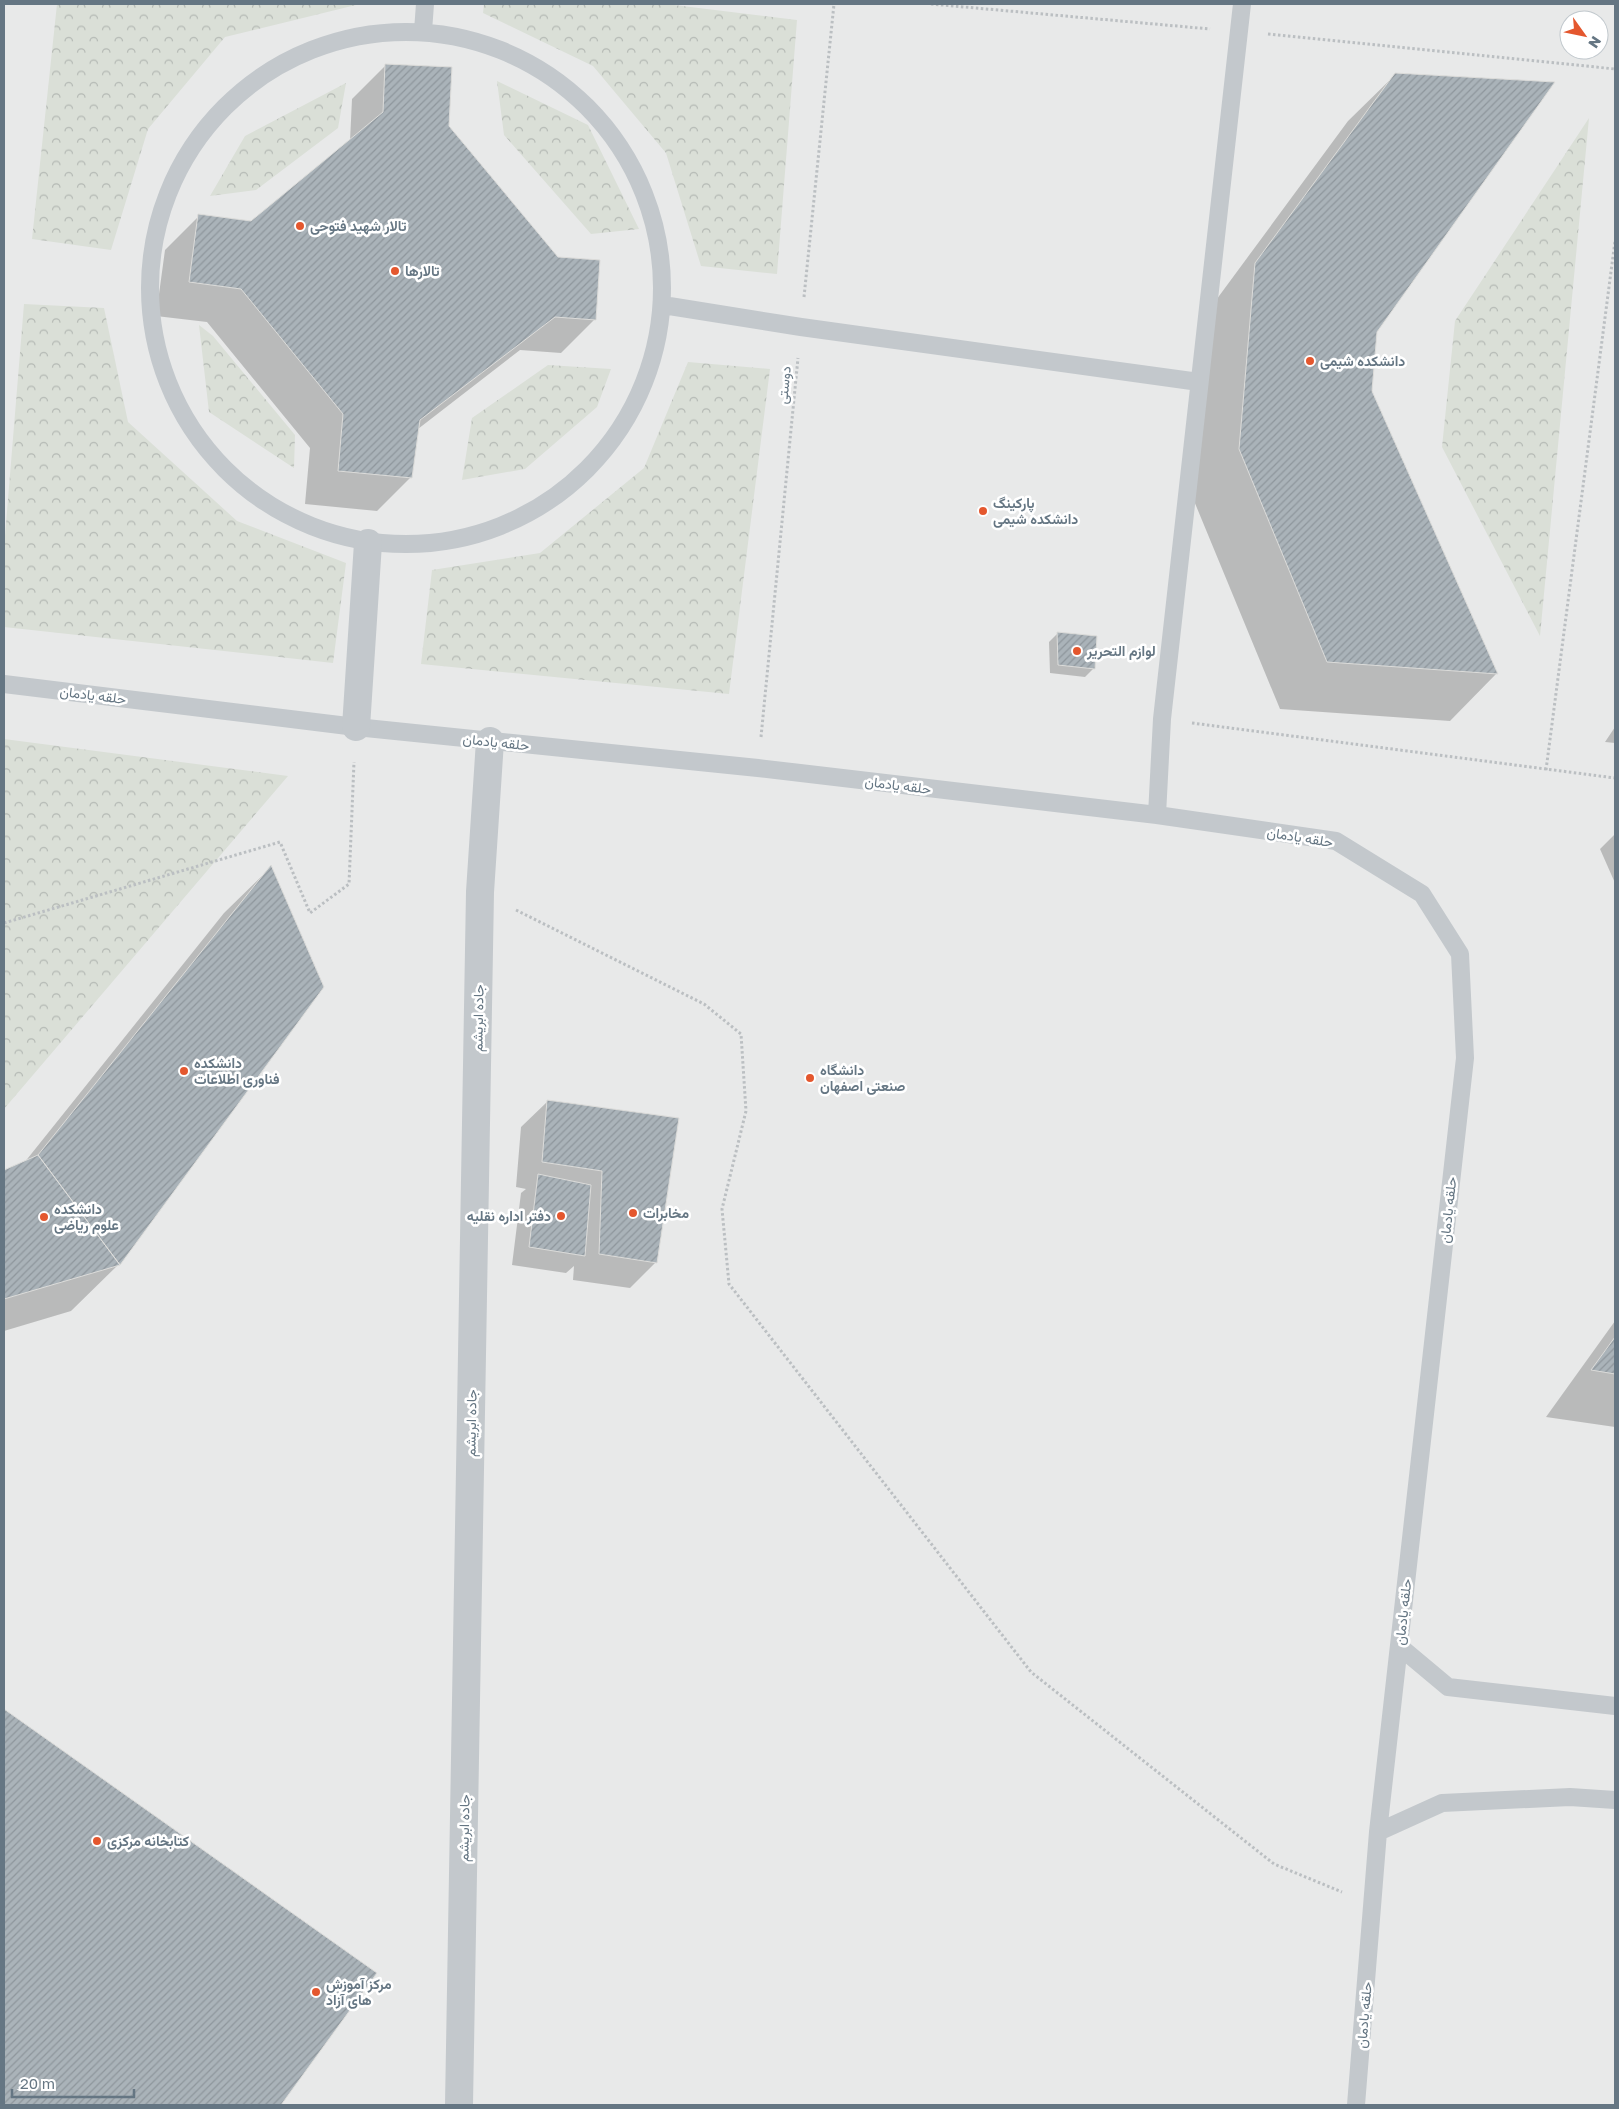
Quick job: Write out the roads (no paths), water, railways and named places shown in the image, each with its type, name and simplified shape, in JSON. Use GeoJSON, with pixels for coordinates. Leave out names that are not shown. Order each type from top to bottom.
{"type":"FeatureCollection","features":[{"type":"Feature","properties":{"kind":"street"},"geometry":{"type":"LineString","coordinates":[[356,727],[368,542]]}},
{"type":"Feature","properties":{"kind":"street","name":"جاده ابریشم"},"geometry":{"type":"LineString","coordinates":[[459,2105],[480,892],[490,741]]}},
{"type":"Feature","properties":{"kind":"lane"},"geometry":{"type":"LineString","coordinates":[[424,31],[425,4]]}},
{"type":"Feature","properties":{"kind":"lane"},"geometry":{"type":"LineString","coordinates":[[1157,815],[1162,719],[1242,4]]}},
{"type":"Feature","properties":{"kind":"lane"},"geometry":{"type":"LineString","coordinates":[[424,31],[502,48],[572,89],[625,150],[656,224],[663,305],[644,388],[598,459],[532,512],[453,541],[368,542],[306,525],[249,492],[204,446],[170,389],[152,327],[151,261],[166,198],[197,140],[241,91],[296,56],[358,35],[424,31]]}},
{"type":"Feature","properties":{"kind":"lane"},"geometry":{"type":"LineString","coordinates":[[663,305],[801,327],[1199,382]]}},
{"type":"Feature","properties":{"kind":"lane","name":"حلقه یادمان"},"geometry":{"type":"LineString","coordinates":[[4,684],[356,727],[758,768],[1157,815],[1336,841],[1422,894],[1460,954],[1465,1058],[1378,1832],[1356,2105]]}},
{"type":"Feature","properties":{"kind":"lane"},"geometry":{"type":"LineString","coordinates":[[1399,1646],[1448,1686],[1615,1706]]}},
{"type":"Feature","properties":{"kind":"lane"},"geometry":{"type":"LineString","coordinates":[[1378,1832],[1442,1803],[1570,1797],[1615,1800]]}},
{"type":"Feature","properties":{"kind":"place","name":"تالار شهید فتوحی"},"geometry":{"type":"Point","coordinates":[300,226]}},
{"type":"Feature","properties":{"kind":"place","name":"تالارها"},"geometry":{"type":"Point","coordinates":[395,271]}},
{"type":"Feature","properties":{"kind":"place","name":"دانشکده شیمی"},"geometry":{"type":"Point","coordinates":[1310,361]}},
{"type":"Feature","properties":{"kind":"place","name":"پارکینگ دانشکده شیمی"},"geometry":{"type":"Point","coordinates":[983,511]}},
{"type":"Feature","properties":{"kind":"place","name":"لوازم التحریر"},"geometry":{"type":"Point","coordinates":[1077,651]}},
{"type":"Feature","properties":{"kind":"place","name":"دانشکده فناوری اطلاعات"},"geometry":{"type":"Point","coordinates":[184,1071]}},
{"type":"Feature","properties":{"kind":"place","name":"دانشگاه صنعتی اصفهان"},"geometry":{"type":"Point","coordinates":[810,1078]}},
{"type":"Feature","properties":{"kind":"place","name":"مخابرات"},"geometry":{"type":"Point","coordinates":[633,1213]}},
{"type":"Feature","properties":{"kind":"place","name":"دفتر اداره نقلیه"},"geometry":{"type":"Point","coordinates":[561,1216]}},
{"type":"Feature","properties":{"kind":"place","name":"دانشکده علوم ریاضی"},"geometry":{"type":"Point","coordinates":[44,1217]}},
{"type":"Feature","properties":{"kind":"place","name":"کتابخانه مرکزی"},"geometry":{"type":"Point","coordinates":[97,1841]}},
{"type":"Feature","properties":{"kind":"place","name":"مرکز آموزش های آزاد"},"geometry":{"type":"Point","coordinates":[316,1992]}}]}
